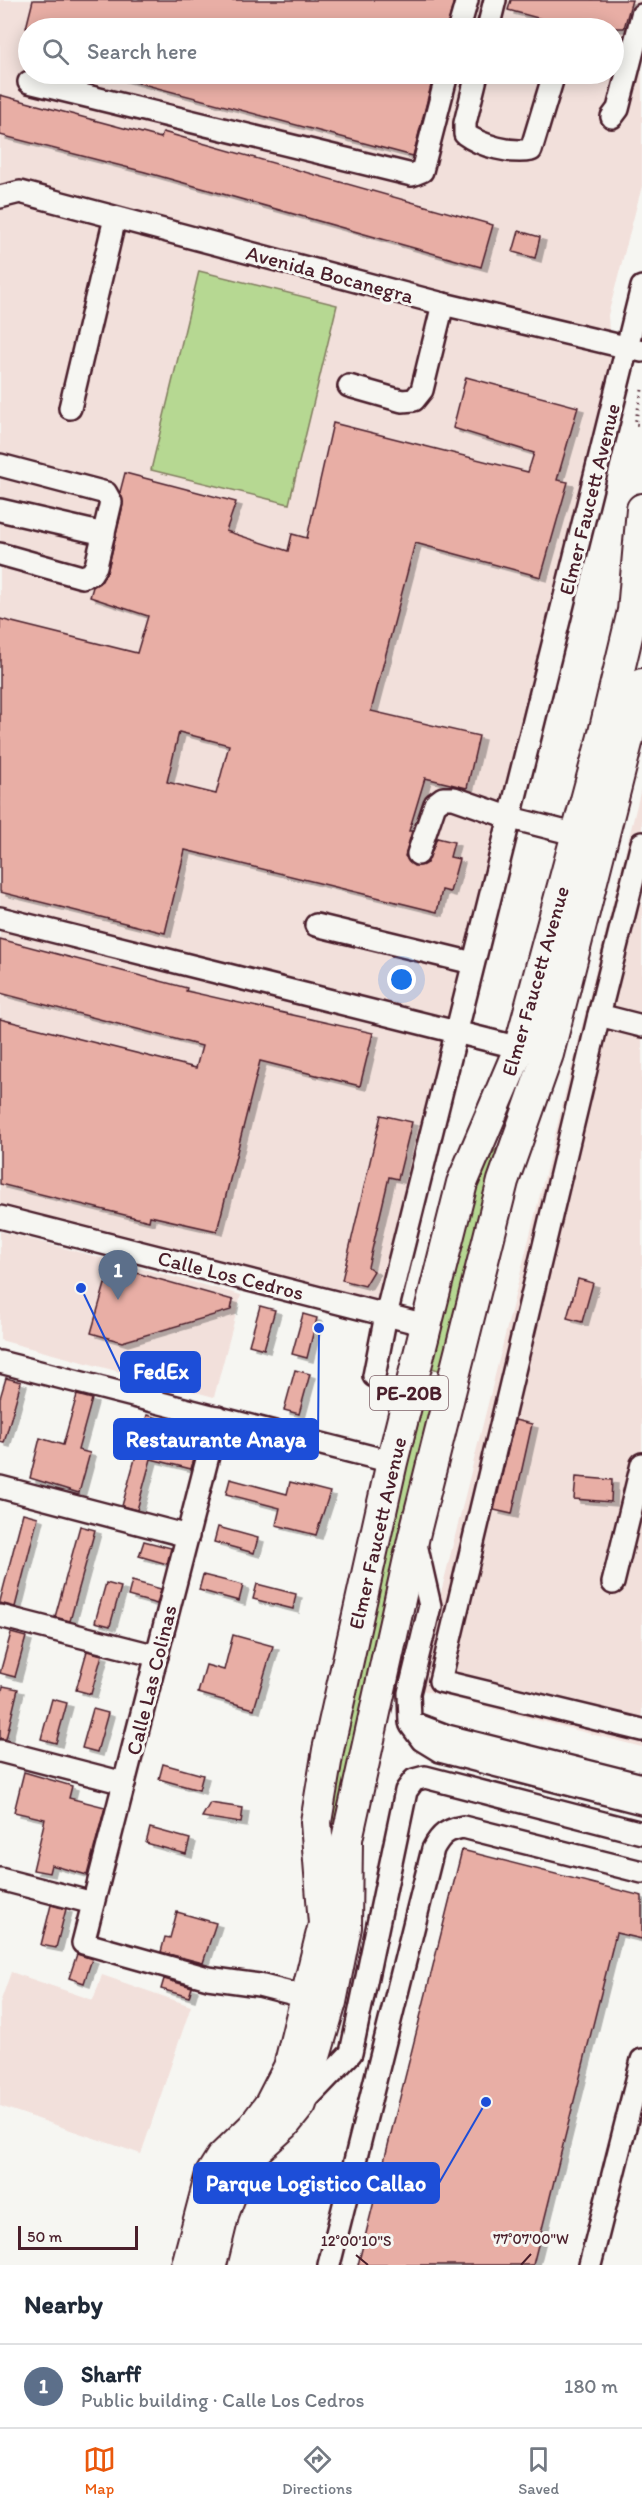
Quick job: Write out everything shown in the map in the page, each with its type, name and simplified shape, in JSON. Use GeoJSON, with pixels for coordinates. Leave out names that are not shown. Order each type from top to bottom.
{"type":"FeatureCollection","features":[{"type":"Feature","properties":{"kind":"highway","name":"Elmer Faucett Avenue"},"geometry":{"type":"LineString","coordinates":[[211,2265],[224,2212],[240,2172],[255,2151],[285,2124],[301,2104],[331,2002],[346,1927],[346,1839],[414,1536],[503,1181],[548,1054],[633,611],[642,509]]}},
{"type":"Feature","properties":{"kind":"highway","name":"Elmer Faucett Avenue"},"geometry":{"type":"LineString","coordinates":[[187,2265],[211,2174],[221,2158],[253,2127],[270,2104],[289,2067],[324,1924],[316,1822],[328,1750],[392,1462],[462,1183],[519,1049],[642,684]]}},
{"type":"Feature","properties":{"kind":"highway"},"geometry":{"type":"LineString","coordinates":[[412,1380],[450,1389]]}},
{"type":"Feature","properties":{"kind":"street"},"geometry":{"type":"LineString","coordinates":[[462,18],[466,1],[492,13]]}},
{"type":"Feature","properties":{"kind":"street"},"geometry":{"type":"LineString","coordinates":[[612,117],[618,110],[642,15]]}},
{"type":"Feature","properties":{"kind":"street"},"geometry":{"type":"LineString","coordinates":[[37,84],[412,175],[422,171],[444,84]]}},
{"type":"Feature","properties":{"kind":"street"},"geometry":{"type":"LineString","coordinates":[[475,84],[465,123],[465,134],[474,141],[520,153],[531,150],[537,138],[551,84]]}},
{"type":"Feature","properties":{"kind":"street","name":"Avenida Bocanegra"},"geometry":{"type":"LineString","coordinates":[[10,195],[115,218],[443,304],[635,348]]}},
{"type":"Feature","properties":{"kind":"street"},"geometry":{"type":"LineString","coordinates":[[70,408],[115,218]]}},
{"type":"Feature","properties":{"kind":"street","name":"Elmer Faucett Avenue"},"geometry":{"type":"LineString","coordinates":[[374,1376],[386,1315],[511,818],[558,596],[635,348],[642,287]]}},
{"type":"Feature","properties":{"kind":"street"},"geometry":{"type":"LineString","coordinates":[[349,386],[402,401],[414,400],[422,390],[443,304]]}},
{"type":"Feature","properties":{"kind":"street"},"geometry":{"type":"LineString","coordinates":[[0,465],[106,493],[111,502],[96,566],[91,574],[82,577],[0,554]]}},
{"type":"Feature","properties":{"kind":"street"},"geometry":{"type":"LineString","coordinates":[[0,510],[104,534]]}},
{"type":"Feature","properties":{"kind":"street"},"geometry":{"type":"LineString","coordinates":[[418,854],[435,804],[443,798],[453,798],[511,818],[589,838]]}},
{"type":"Feature","properties":{"kind":"street"},"geometry":{"type":"LineString","coordinates":[[642,843],[440,1681],[642,1730]]}},
{"type":"Feature","properties":{"kind":"street"},"geometry":{"type":"LineString","coordinates":[[0,918],[519,1049],[548,1054]]}},
{"type":"Feature","properties":{"kind":"street"},"geometry":{"type":"LineString","coordinates":[[315,925],[473,963]]}},
{"type":"Feature","properties":{"kind":"street"},"geometry":{"type":"LineString","coordinates":[[599,1015],[642,1026]]}},
{"type":"Feature","properties":{"kind":"street","name":"Calle Los Cedros"},"geometry":{"type":"LineString","coordinates":[[0,1217],[426,1325]]}},
{"type":"Feature","properties":{"kind":"street"},"geometry":{"type":"LineString","coordinates":[[0,1362],[392,1462]]}},
{"type":"Feature","properties":{"kind":"street","name":"Calle Las Colinas"},"geometry":{"type":"LineString","coordinates":[[219,1417],[82,1943],[208,1978],[259,1985],[306,1997]]}},
{"type":"Feature","properties":{"kind":"street"},"geometry":{"type":"LineString","coordinates":[[613,1582],[642,1464]]}},
{"type":"Feature","properties":{"kind":"street"},"geometry":{"type":"LineString","coordinates":[[0,1487],[188,1536]]}},
{"type":"Feature","properties":{"kind":"street"},"geometry":{"type":"LineString","coordinates":[[414,1536],[430,1606],[409,1693],[410,1722],[414,1732],[440,1751],[642,1803]]}},
{"type":"Feature","properties":{"kind":"street"},"geometry":{"type":"LineString","coordinates":[[0,1616],[157,1656]]}},
{"type":"Feature","properties":{"kind":"street"},"geometry":{"type":"LineString","coordinates":[[410,1722],[447,1736],[642,1785]]}},
{"type":"Feature","properties":{"kind":"street"},"geometry":{"type":"LineString","coordinates":[[0,1750],[124,1783]]}},
{"type":"Feature","properties":{"kind":"street"},"geometry":{"type":"LineString","coordinates":[[301,2104],[351,2053],[406,1791],[426,1766],[435,1764],[642,1814]]}},
{"type":"Feature","properties":{"kind":"street"},"geometry":{"type":"LineString","coordinates":[[414,1780],[425,1777],[642,1833]]}},
{"type":"Feature","properties":{"kind":"street"},"geometry":{"type":"LineString","coordinates":[[329,2265],[430,1860],[440,1835],[450,1829],[463,1827],[642,1872]]}},
{"type":"Feature","properties":{"kind":"street"},"geometry":{"type":"LineString","coordinates":[[0,1879],[93,1903]]}},
{"type":"Feature","properties":{"kind":"street"},"geometry":{"type":"LineString","coordinates":[[590,2265],[642,2060]]}},
{"type":"Feature","properties":{"kind":"path"},"geometry":{"type":"LineString","coordinates":[[642,390],[635,424],[642,425]]}},
{"type":"Feature","properties":{"kind":"shaded area"},"geometry":{"type":"Polygon","coordinates":[[[0,0],[642,0],[642,186],[608,315],[612,386],[384,1310],[0,1213],[0,0]]]}},
{"type":"Feature","properties":{"kind":"shaded area"},"geometry":{"type":"Polygon","coordinates":[[[642,785],[642,1747],[417,1689],[642,785]]]}},
{"type":"Feature","properties":{"kind":"shaded area"},"geometry":{"type":"Polygon","coordinates":[[[0,1231],[241,1295],[214,1397],[0,1340],[0,1231]]]}},
{"type":"Feature","properties":{"kind":"shaded area"},"geometry":{"type":"Polygon","coordinates":[[[11,1972],[93,2000],[102,1975],[191,2006],[141,2154],[0,2106],[0,2003],[11,1972]]]}},
{"type":"Feature","properties":{"kind":"green space"},"geometry":{"type":"Polygon","coordinates":[[[199,271],[337,305],[289,504],[151,470],[199,271]]]}},
{"type":"Feature","properties":{"kind":"green space"},"geometry":{"type":"Polygon","coordinates":[[[506,1137],[441,1371],[426,1366],[470,1193],[489,1158],[506,1137]]]}},
{"type":"Feature","properties":{"kind":"green space"},"geometry":{"type":"Polygon","coordinates":[[[417,1397],[434,1401],[334,1850],[330,1809],[417,1397]]]}},
{"type":"Feature","properties":{"kind":"building"},"geometry":{"type":"Polygon","coordinates":[[[33,0],[454,0],[450,18],[28,18],[33,0]]]}},
{"type":"Feature","properties":{"kind":"building"},"geometry":{"type":"Polygon","coordinates":[[[511,0],[632,0],[624,28],[624,18],[538,18],[508,10],[511,0]]]}},
{"type":"Feature","properties":{"kind":"building"},"geometry":{"type":"Polygon","coordinates":[[[143,84],[431,84],[413,156],[143,84]]]}},
{"type":"Feature","properties":{"kind":"building"},"geometry":{"type":"Polygon","coordinates":[[[0,95],[161,138],[163,132],[493,225],[481,267],[145,172],[0,135],[0,95]]]}},
{"type":"Feature","properties":{"kind":"building"},"geometry":{"type":"Polygon","coordinates":[[[519,231],[540,237],[535,258],[513,252],[519,231]]]}},
{"type":"Feature","properties":{"kind":"building"},"geometry":{"type":"Polygon","coordinates":[[[466,377],[578,407],[557,480],[568,482],[541,577],[415,543],[371,711],[479,736],[467,788],[425,778],[409,831],[412,831],[405,856],[414,866],[427,863],[437,838],[454,842],[450,857],[459,859],[450,892],[442,890],[437,912],[185,850],[165,933],[0,892],[0,619],[137,653],[148,616],[90,597],[93,587],[102,581],[108,569],[123,505],[120,492],[125,473],[236,502],[226,531],[288,551],[292,534],[307,538],[333,423],[528,472],[534,453],[453,428],[466,377]],[[179,732],[167,782],[216,794],[229,745],[179,732]]]}},
{"type":"Feature","properties":{"kind":"building"},"geometry":{"type":"Polygon","coordinates":[[[0,939],[187,988],[186,991],[373,1033],[360,1086],[260,1061],[217,1231],[150,1216],[149,1221],[0,1184],[0,1019],[196,1068],[202,1046],[0,993],[0,939]]]}},
{"type":"Feature","properties":{"kind":"building"},"geometry":{"type":"Polygon","coordinates":[[[381,1115],[412,1122],[398,1179],[389,1177],[368,1267],[374,1271],[365,1286],[342,1280],[381,1115]]]}},
{"type":"Feature","properties":{"kind":"building"},"geometry":{"type":"Polygon","coordinates":[[[133,1272],[233,1300],[231,1310],[122,1342],[91,1333],[105,1284],[131,1281],[133,1272]]]}},
{"type":"Feature","properties":{"kind":"building"},"geometry":{"type":"Polygon","coordinates":[[[578,1279],[593,1283],[582,1322],[567,1318],[578,1279]]]}},
{"type":"Feature","properties":{"kind":"building"},"geometry":{"type":"Polygon","coordinates":[[[260,1306],[275,1310],[264,1349],[249,1345],[260,1306]]]}},
{"type":"Feature","properties":{"kind":"building"},"geometry":{"type":"Polygon","coordinates":[[[303,1314],[317,1318],[307,1358],[292,1354],[303,1314]]]}},
{"type":"Feature","properties":{"kind":"building"},"geometry":{"type":"Polygon","coordinates":[[[295,1370],[310,1374],[299,1414],[284,1410],[295,1370]]]}},
{"type":"Feature","properties":{"kind":"building"},"geometry":{"type":"Polygon","coordinates":[[[6,1378],[21,1382],[4,1443],[0,1442],[0,1398],[6,1378]]]}},
{"type":"Feature","properties":{"kind":"building"},"geometry":{"type":"Polygon","coordinates":[[[77,1395],[92,1399],[78,1450],[90,1453],[79,1493],[30,1478],[40,1438],[63,1445],[77,1395]]]}},
{"type":"Feature","properties":{"kind":"building"},"geometry":{"type":"Polygon","coordinates":[[[147,1415],[162,1419],[155,1444],[195,1454],[191,1469],[151,1459],[137,1510],[122,1506],[147,1415]]]}},
{"type":"Feature","properties":{"kind":"building"},"geometry":{"type":"Polygon","coordinates":[[[515,1420],[532,1424],[512,1514],[494,1510],[515,1420]]]}},
{"type":"Feature","properties":{"kind":"building"},"geometry":{"type":"Polygon","coordinates":[[[576,1477],[612,1480],[611,1502],[574,1499],[576,1477]]]}},
{"type":"Feature","properties":{"kind":"building"},"geometry":{"type":"Polygon","coordinates":[[[230,1479],[287,1494],[290,1482],[330,1492],[316,1535],[276,1525],[280,1508],[226,1494],[230,1479]]]}},
{"type":"Feature","properties":{"kind":"building"},"geometry":{"type":"Polygon","coordinates":[[[23,1513],[38,1517],[15,1607],[0,1603],[0,1601],[23,1513]]]}},
{"type":"Feature","properties":{"kind":"building"},"geometry":{"type":"Polygon","coordinates":[[[80,1526],[95,1530],[70,1621],[55,1617],[80,1526]]]}},
{"type":"Feature","properties":{"kind":"building"},"geometry":{"type":"Polygon","coordinates":[[[218,1527],[258,1538],[254,1553],[214,1542],[218,1527]]]}},
{"type":"Feature","properties":{"kind":"building"},"geometry":{"type":"Polygon","coordinates":[[[144,1541],[171,1548],[167,1564],[139,1556],[144,1541]]]}},
{"type":"Feature","properties":{"kind":"building"},"geometry":{"type":"Polygon","coordinates":[[[203,1575],[243,1585],[239,1601],[199,1590],[203,1575]]]}},
{"type":"Feature","properties":{"kind":"building"},"geometry":{"type":"Polygon","coordinates":[[[132,1581],[161,1589],[157,1604],[128,1596],[132,1581]]]}},
{"type":"Feature","properties":{"kind":"building"},"geometry":{"type":"Polygon","coordinates":[[[106,1583],[121,1587],[110,1626],[95,1622],[106,1583]]]}},
{"type":"Feature","properties":{"kind":"building"},"geometry":{"type":"Polygon","coordinates":[[[257,1584],[296,1594],[293,1609],[253,1599],[257,1584]]]}},
{"type":"Feature","properties":{"kind":"building"},"geometry":{"type":"Polygon","coordinates":[[[11,1633],[26,1637],[15,1677],[0,1673],[11,1633]]]}},
{"type":"Feature","properties":{"kind":"building"},"geometry":{"type":"Polygon","coordinates":[[[233,1635],[273,1646],[254,1709],[198,1693],[206,1665],[224,1670],[233,1635]]]}},
{"type":"Feature","properties":{"kind":"building"},"geometry":{"type":"Polygon","coordinates":[[[87,1651],[102,1655],[91,1694],[76,1690],[87,1651]]]}},
{"type":"Feature","properties":{"kind":"building"},"geometry":{"type":"Polygon","coordinates":[[[3,1686],[18,1689],[6,1739],[0,1739],[0,1698],[3,1686]]]}},
{"type":"Feature","properties":{"kind":"building"},"geometry":{"type":"Polygon","coordinates":[[[52,1699],[67,1703],[56,1743],[41,1739],[52,1699]]]}},
{"type":"Feature","properties":{"kind":"building"},"geometry":{"type":"Polygon","coordinates":[[[93,1709],[108,1713],[97,1752],[82,1748],[93,1709]]]}},
{"type":"Feature","properties":{"kind":"building"},"geometry":{"type":"Polygon","coordinates":[[[163,1764],[203,1775],[199,1790],[159,1779],[163,1764]]]}},
{"type":"Feature","properties":{"kind":"building"},"geometry":{"type":"Polygon","coordinates":[[[24,1772],[72,1786],[69,1798],[105,1807],[87,1875],[51,1865],[49,1873],[33,1870],[45,1819],[14,1812],[24,1772]]]}},
{"type":"Feature","properties":{"kind":"building"},"geometry":{"type":"Polygon","coordinates":[[[210,1803],[243,1808],[241,1823],[202,1817],[210,1803]]]}},
{"type":"Feature","properties":{"kind":"building"},"geometry":{"type":"Polygon","coordinates":[[[150,1828],[190,1839],[186,1854],[146,1843],[150,1828]]]}},
{"type":"Feature","properties":{"kind":"building"},"geometry":{"type":"Polygon","coordinates":[[[462,1850],[642,1896],[642,1939],[616,1933],[533,2265],[358,2265],[462,1850]]]}},
{"type":"Feature","properties":{"kind":"building"},"geometry":{"type":"Polygon","coordinates":[[[51,1905],[66,1909],[56,1948],[41,1945],[51,1905]]]}},
{"type":"Feature","properties":{"kind":"building"},"geometry":{"type":"Polygon","coordinates":[[[177,1912],[216,1923],[203,1963],[161,1952],[165,1937],[170,1938],[177,1912]]]}},
{"type":"Feature","properties":{"kind":"building"},"geometry":{"type":"Polygon","coordinates":[[[77,1954],[92,1959],[84,1983],[69,1978],[77,1954]]]}},
{"type":"Feature","properties":{"kind":"building"},"geometry":{"type":"Polygon","coordinates":[[[164,1979],[192,1987],[189,1997],[161,1989],[164,1979]]]}},
{"type":"Feature","properties":{"kind":"place","name":"FedEx"},"geometry":{"type":"Point","coordinates":[81,1288]}},
{"type":"Feature","properties":{"kind":"place","name":"Sharff"},"geometry":{"type":"Point","coordinates":[118,1300]}},
{"type":"Feature","properties":{"kind":"place","name":"Restaurante Anaya"},"geometry":{"type":"Point","coordinates":[319,1328]}},
{"type":"Feature","properties":{"kind":"place","name":"Parque Logistico Callao"},"geometry":{"type":"Point","coordinates":[486,2102]}}]}
